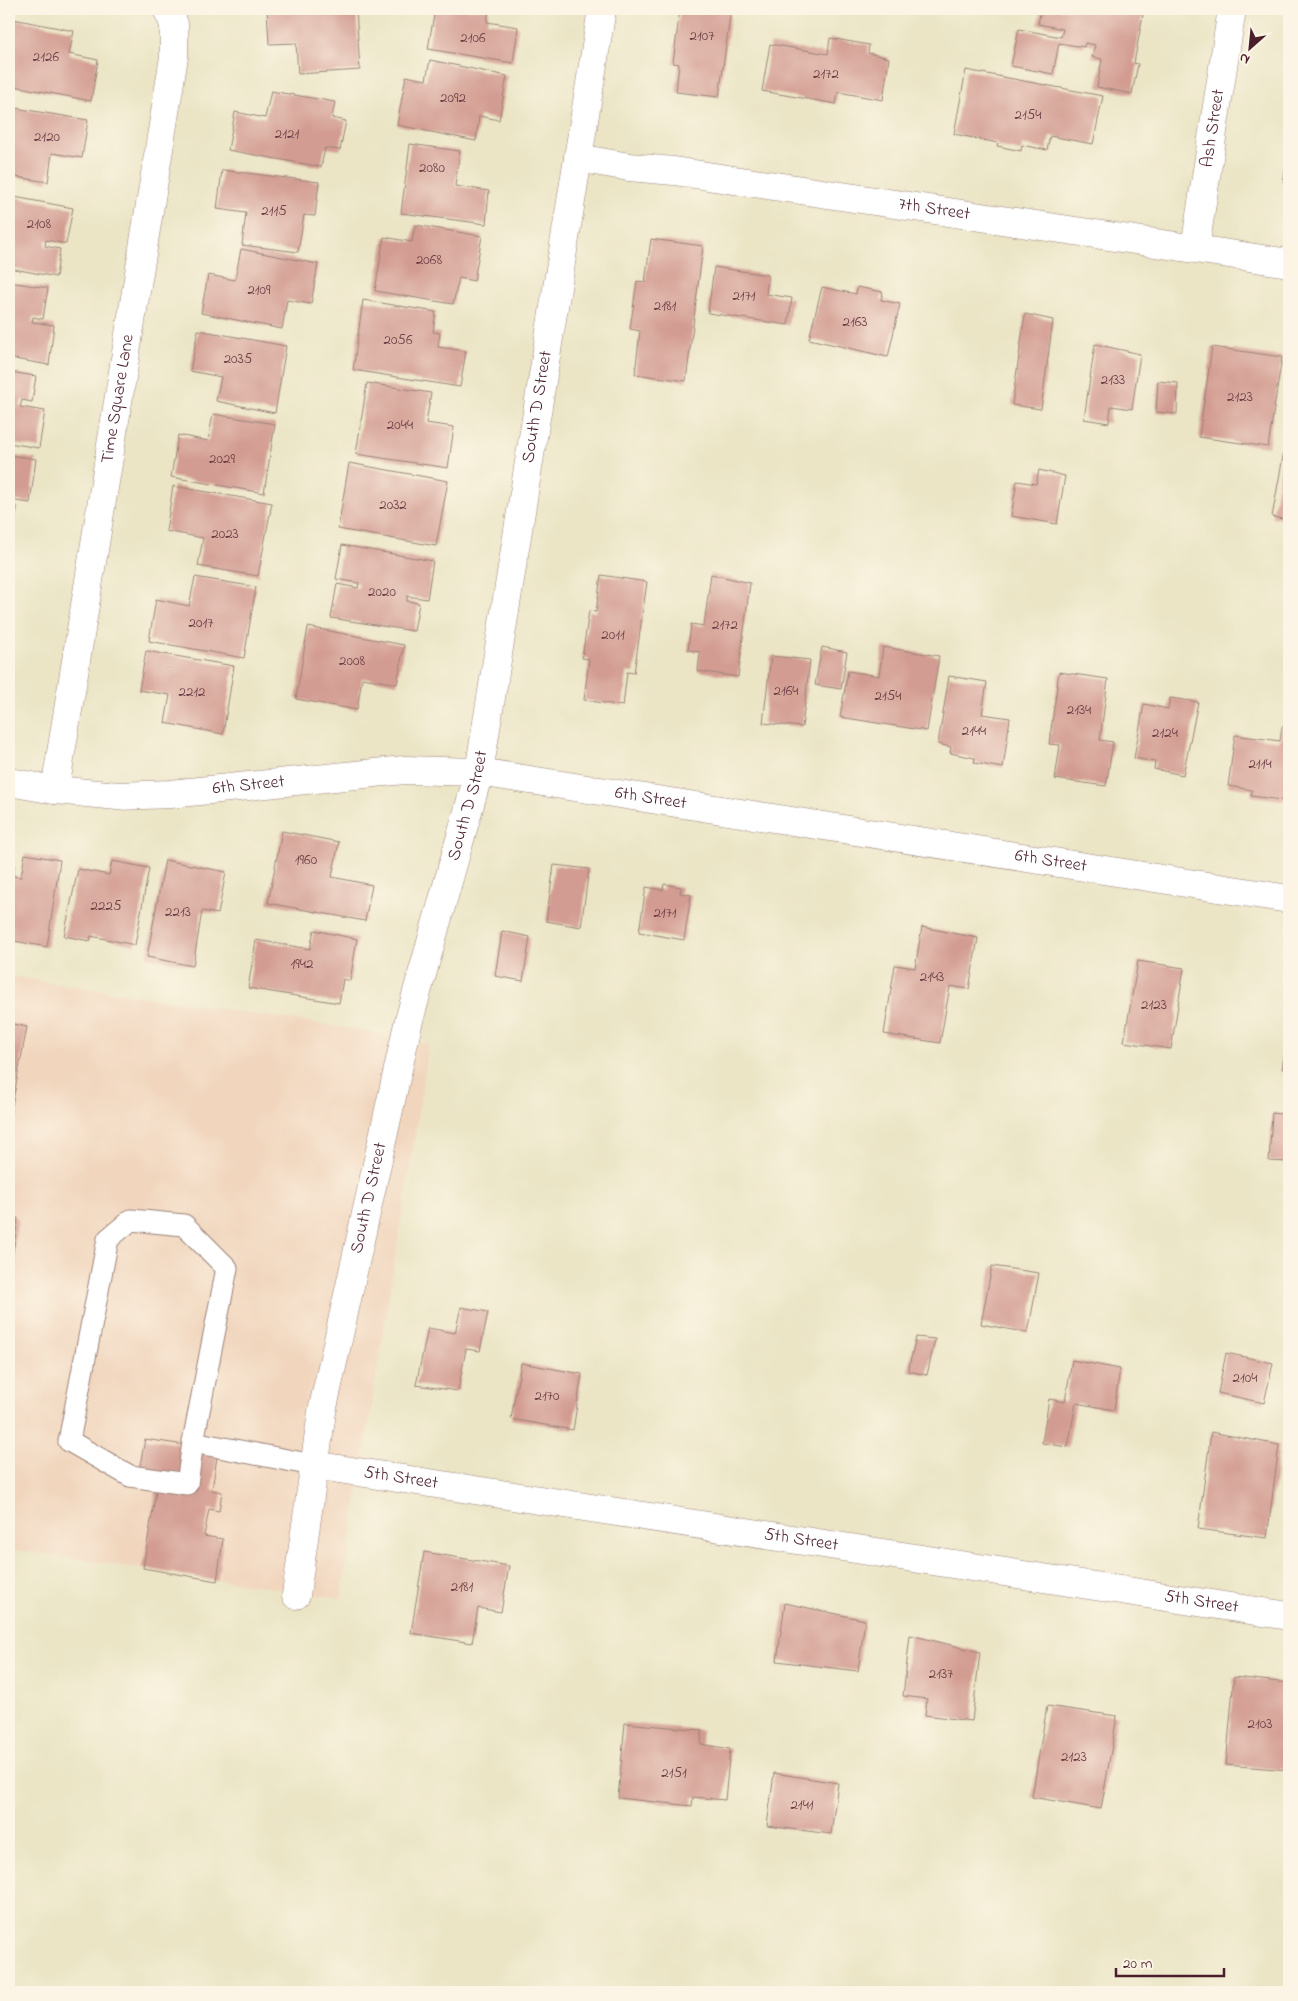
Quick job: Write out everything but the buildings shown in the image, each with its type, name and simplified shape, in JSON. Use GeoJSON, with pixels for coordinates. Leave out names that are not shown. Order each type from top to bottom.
{"type":"FeatureCollection","features":[{"type":"Feature","properties":{"kind":"street","name":"Time Square Lane"},"geometry":{"type":"LineString","coordinates":[[55,790],[174,57],[174,24],[167,9]]}},
{"type":"Feature","properties":{"kind":"street","name":"South D Street"},"geometry":{"type":"LineString","coordinates":[[296,1595],[313,1464],[322,1412],[408,1024],[478,772],[602,9]]}},
{"type":"Feature","properties":{"kind":"street","name":"Ash Street"},"geometry":{"type":"LineString","coordinates":[[1195,248],[1232,9]]}},
{"type":"Feature","properties":{"kind":"street","name":"7th Street"},"geometry":{"type":"LineString","coordinates":[[578,158],[1289,263]]}},
{"type":"Feature","properties":{"kind":"street","name":"6th Street"},"geometry":{"type":"LineString","coordinates":[[9,782],[55,790],[118,796],[170,794],[404,770],[478,772],[1289,899]]}},
{"type":"Feature","properties":{"kind":"street","name":"5th Street"},"geometry":{"type":"LineString","coordinates":[[313,1464],[1289,1616]]}},
{"type":"Feature","properties":{"kind":"lane"},"geometry":{"type":"LineString","coordinates":[[131,1220],[184,1225],[227,1268],[193,1442],[187,1484],[130,1476],[69,1441],[108,1239],[131,1220]]}},
{"type":"Feature","properties":{"kind":"lane"},"geometry":{"type":"LineString","coordinates":[[193,1442],[313,1464]]}},
{"type":"Feature","properties":{"kind":"shaded area"},"geometry":{"type":"Polygon","coordinates":[[[9,976],[358,1030],[429,1044],[341,1598],[9,1549],[9,976]]]}}]}
